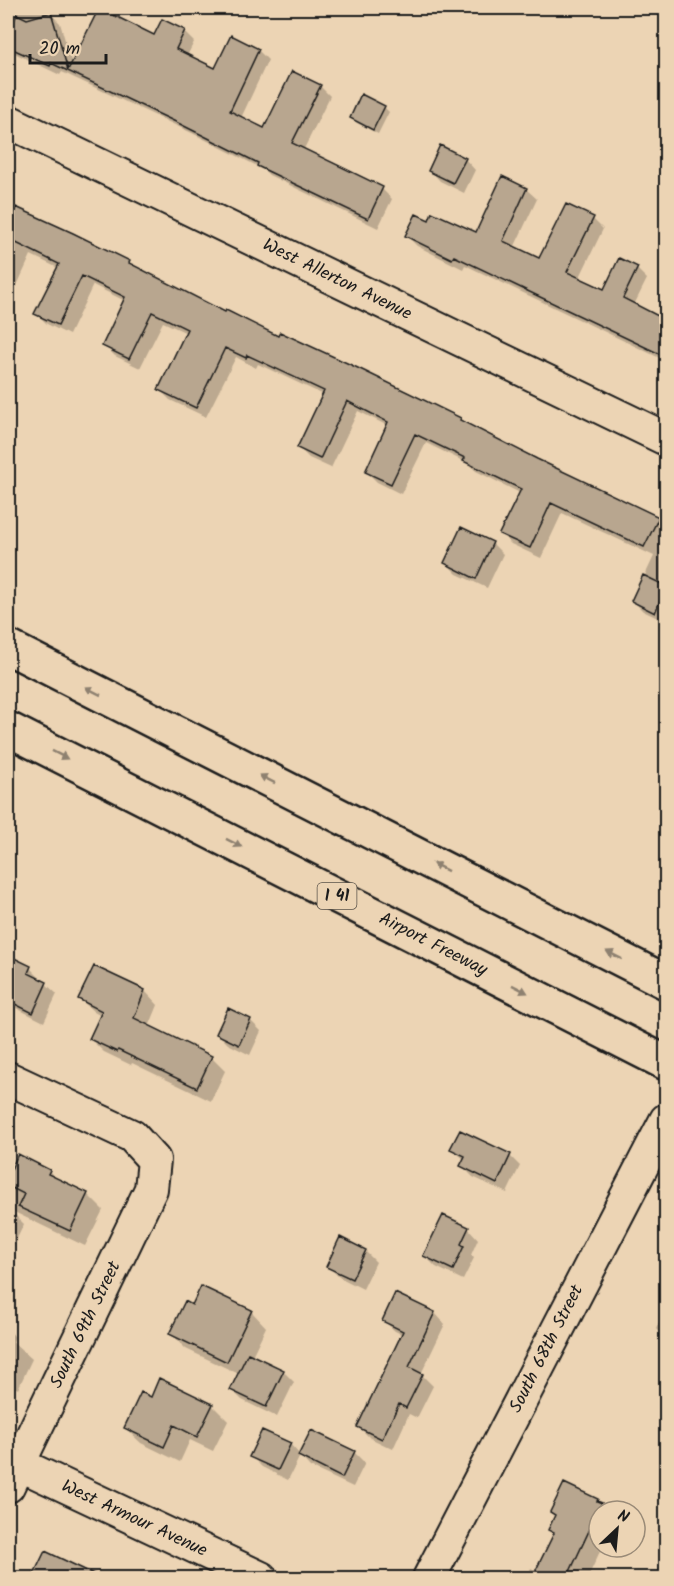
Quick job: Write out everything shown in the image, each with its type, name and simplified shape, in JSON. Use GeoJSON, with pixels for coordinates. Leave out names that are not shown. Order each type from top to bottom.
{"type":"FeatureCollection","features":[{"type":"Feature","properties":{"kind":"highway"},"geometry":{"type":"LineString","coordinates":[[8,647],[666,982]]}},
{"type":"Feature","properties":{"kind":"highway","name":"Airport Freeway"},"geometry":{"type":"LineString","coordinates":[[8,729],[666,1063]]}},
{"type":"Feature","properties":{"kind":"street","name":"West Allerton Avenue"},"geometry":{"type":"LineString","coordinates":[[8,122],[666,439]]}},
{"type":"Feature","properties":{"kind":"street","name":"South 69th Street"},"geometry":{"type":"LineString","coordinates":[[8,1078],[132,1136],[154,1160],[151,1189],[11,1470]]}},
{"type":"Feature","properties":{"kind":"street","name":"South 68th Street"},"geometry":{"type":"LineString","coordinates":[[429,1578],[666,1120]]}},
{"type":"Feature","properties":{"kind":"street","name":"West Armour Avenue"},"geometry":{"type":"LineString","coordinates":[[11,1470],[261,1578]]}},
{"type":"Feature","properties":{"kind":"building"},"geometry":{"type":"Polygon","coordinates":[[[99,8],[154,35],[162,19],[185,30],[176,49],[215,68],[231,35],[259,49],[230,111],[264,128],[292,71],[321,85],[292,143],[383,187],[368,219],[257,166],[258,163],[180,124],[51,63],[50,66],[8,47],[8,34],[17,14],[27,19],[51,12],[68,70],[99,8]]]}},
{"type":"Feature","properties":{"kind":"building"},"geometry":{"type":"Polygon","coordinates":[[[361,94],[385,106],[373,130],[350,118],[361,94]]]}},
{"type":"Feature","properties":{"kind":"building"},"geometry":{"type":"Polygon","coordinates":[[[440,145],[466,158],[453,183],[428,171],[440,145]]]}},
{"type":"Feature","properties":{"kind":"building"},"geometry":{"type":"Polygon","coordinates":[[[502,176],[527,188],[503,241],[539,258],[566,204],[594,217],[567,272],[604,289],[619,258],[638,267],[623,298],[666,320],[666,357],[454,256],[452,259],[405,236],[416,214],[429,220],[432,212],[476,232],[502,176]]]}},
{"type":"Feature","properties":{"kind":"building"},"geometry":{"type":"Polygon","coordinates":[[[16,207],[130,261],[129,263],[225,312],[226,310],[278,336],[280,332],[360,369],[461,418],[460,420],[537,459],[659,517],[644,547],[551,503],[530,548],[499,534],[521,489],[463,461],[465,458],[415,434],[391,484],[365,472],[388,422],[347,401],[320,459],[297,448],[324,391],[247,355],[246,358],[225,348],[196,408],[158,390],[187,329],[152,312],[129,359],[102,346],[125,297],[82,276],[58,325],[34,314],[59,264],[8,239],[8,226],[16,207]]]}},
{"type":"Feature","properties":{"kind":"building"},"geometry":{"type":"Polygon","coordinates":[[[461,527],[493,542],[476,579],[444,563],[461,527]]]}},
{"type":"Feature","properties":{"kind":"building"},"geometry":{"type":"Polygon","coordinates":[[[643,575],[666,586],[655,613],[631,601],[643,575]]]}},
{"type":"Feature","properties":{"kind":"building"},"geometry":{"type":"Polygon","coordinates":[[[8,955],[31,966],[28,973],[47,982],[33,1013],[13,1003],[8,1014],[8,955]]]}},
{"type":"Feature","properties":{"kind":"building"},"geometry":{"type":"Polygon","coordinates":[[[94,966],[145,990],[134,1018],[212,1056],[197,1088],[118,1050],[117,1052],[89,1039],[102,1011],[78,999],[94,966]]]}},
{"type":"Feature","properties":{"kind":"building"},"geometry":{"type":"Polygon","coordinates":[[[228,1008],[251,1019],[239,1045],[216,1034],[228,1008]]]}},
{"type":"Feature","properties":{"kind":"building"},"geometry":{"type":"Polygon","coordinates":[[[460,1130],[511,1154],[497,1184],[460,1166],[465,1156],[450,1149],[460,1130]]]}},
{"type":"Feature","properties":{"kind":"building"},"geometry":{"type":"Polygon","coordinates":[[[18,1154],[50,1170],[48,1174],[88,1193],[70,1231],[18,1207],[24,1194],[8,1186],[8,1176],[18,1154]]]}},
{"type":"Feature","properties":{"kind":"building"},"geometry":{"type":"Polygon","coordinates":[[[443,1215],[469,1227],[461,1244],[464,1246],[453,1270],[423,1256],[443,1215]]]}},
{"type":"Feature","properties":{"kind":"building"},"geometry":{"type":"Polygon","coordinates":[[[340,1237],[366,1250],[352,1279],[326,1267],[340,1237]]]}},
{"type":"Feature","properties":{"kind":"building"},"geometry":{"type":"Polygon","coordinates":[[[201,1286],[252,1310],[227,1362],[169,1334],[185,1301],[192,1305],[201,1286]]]}},
{"type":"Feature","properties":{"kind":"building"},"geometry":{"type":"Polygon","coordinates":[[[395,1293],[435,1312],[409,1367],[423,1374],[406,1408],[399,1404],[382,1439],[357,1427],[403,1331],[382,1321],[395,1293]]]}},
{"type":"Feature","properties":{"kind":"building"},"geometry":{"type":"Polygon","coordinates":[[[248,1353],[284,1370],[266,1407],[230,1390],[248,1353]]]}},
{"type":"Feature","properties":{"kind":"building"},"geometry":{"type":"Polygon","coordinates":[[[159,1378],[213,1404],[197,1437],[174,1425],[164,1447],[124,1428],[141,1392],[151,1397],[159,1378]]]}},
{"type":"Feature","properties":{"kind":"building"},"geometry":{"type":"Polygon","coordinates":[[[262,1430],[291,1443],[278,1470],[249,1457],[262,1430]]]}},
{"type":"Feature","properties":{"kind":"building"},"geometry":{"type":"Polygon","coordinates":[[[311,1430],[355,1451],[342,1478],[298,1456],[311,1430]]]}},
{"type":"Feature","properties":{"kind":"building"},"geometry":{"type":"Polygon","coordinates":[[[564,1483],[598,1499],[587,1499],[587,1535],[567,1578],[532,1578],[554,1533],[548,1530],[555,1515],[550,1512],[564,1483]]]}},
{"type":"Feature","properties":{"kind":"building"},"geometry":{"type":"Polygon","coordinates":[[[45,1551],[102,1578],[32,1578],[45,1551]]]}}]}
